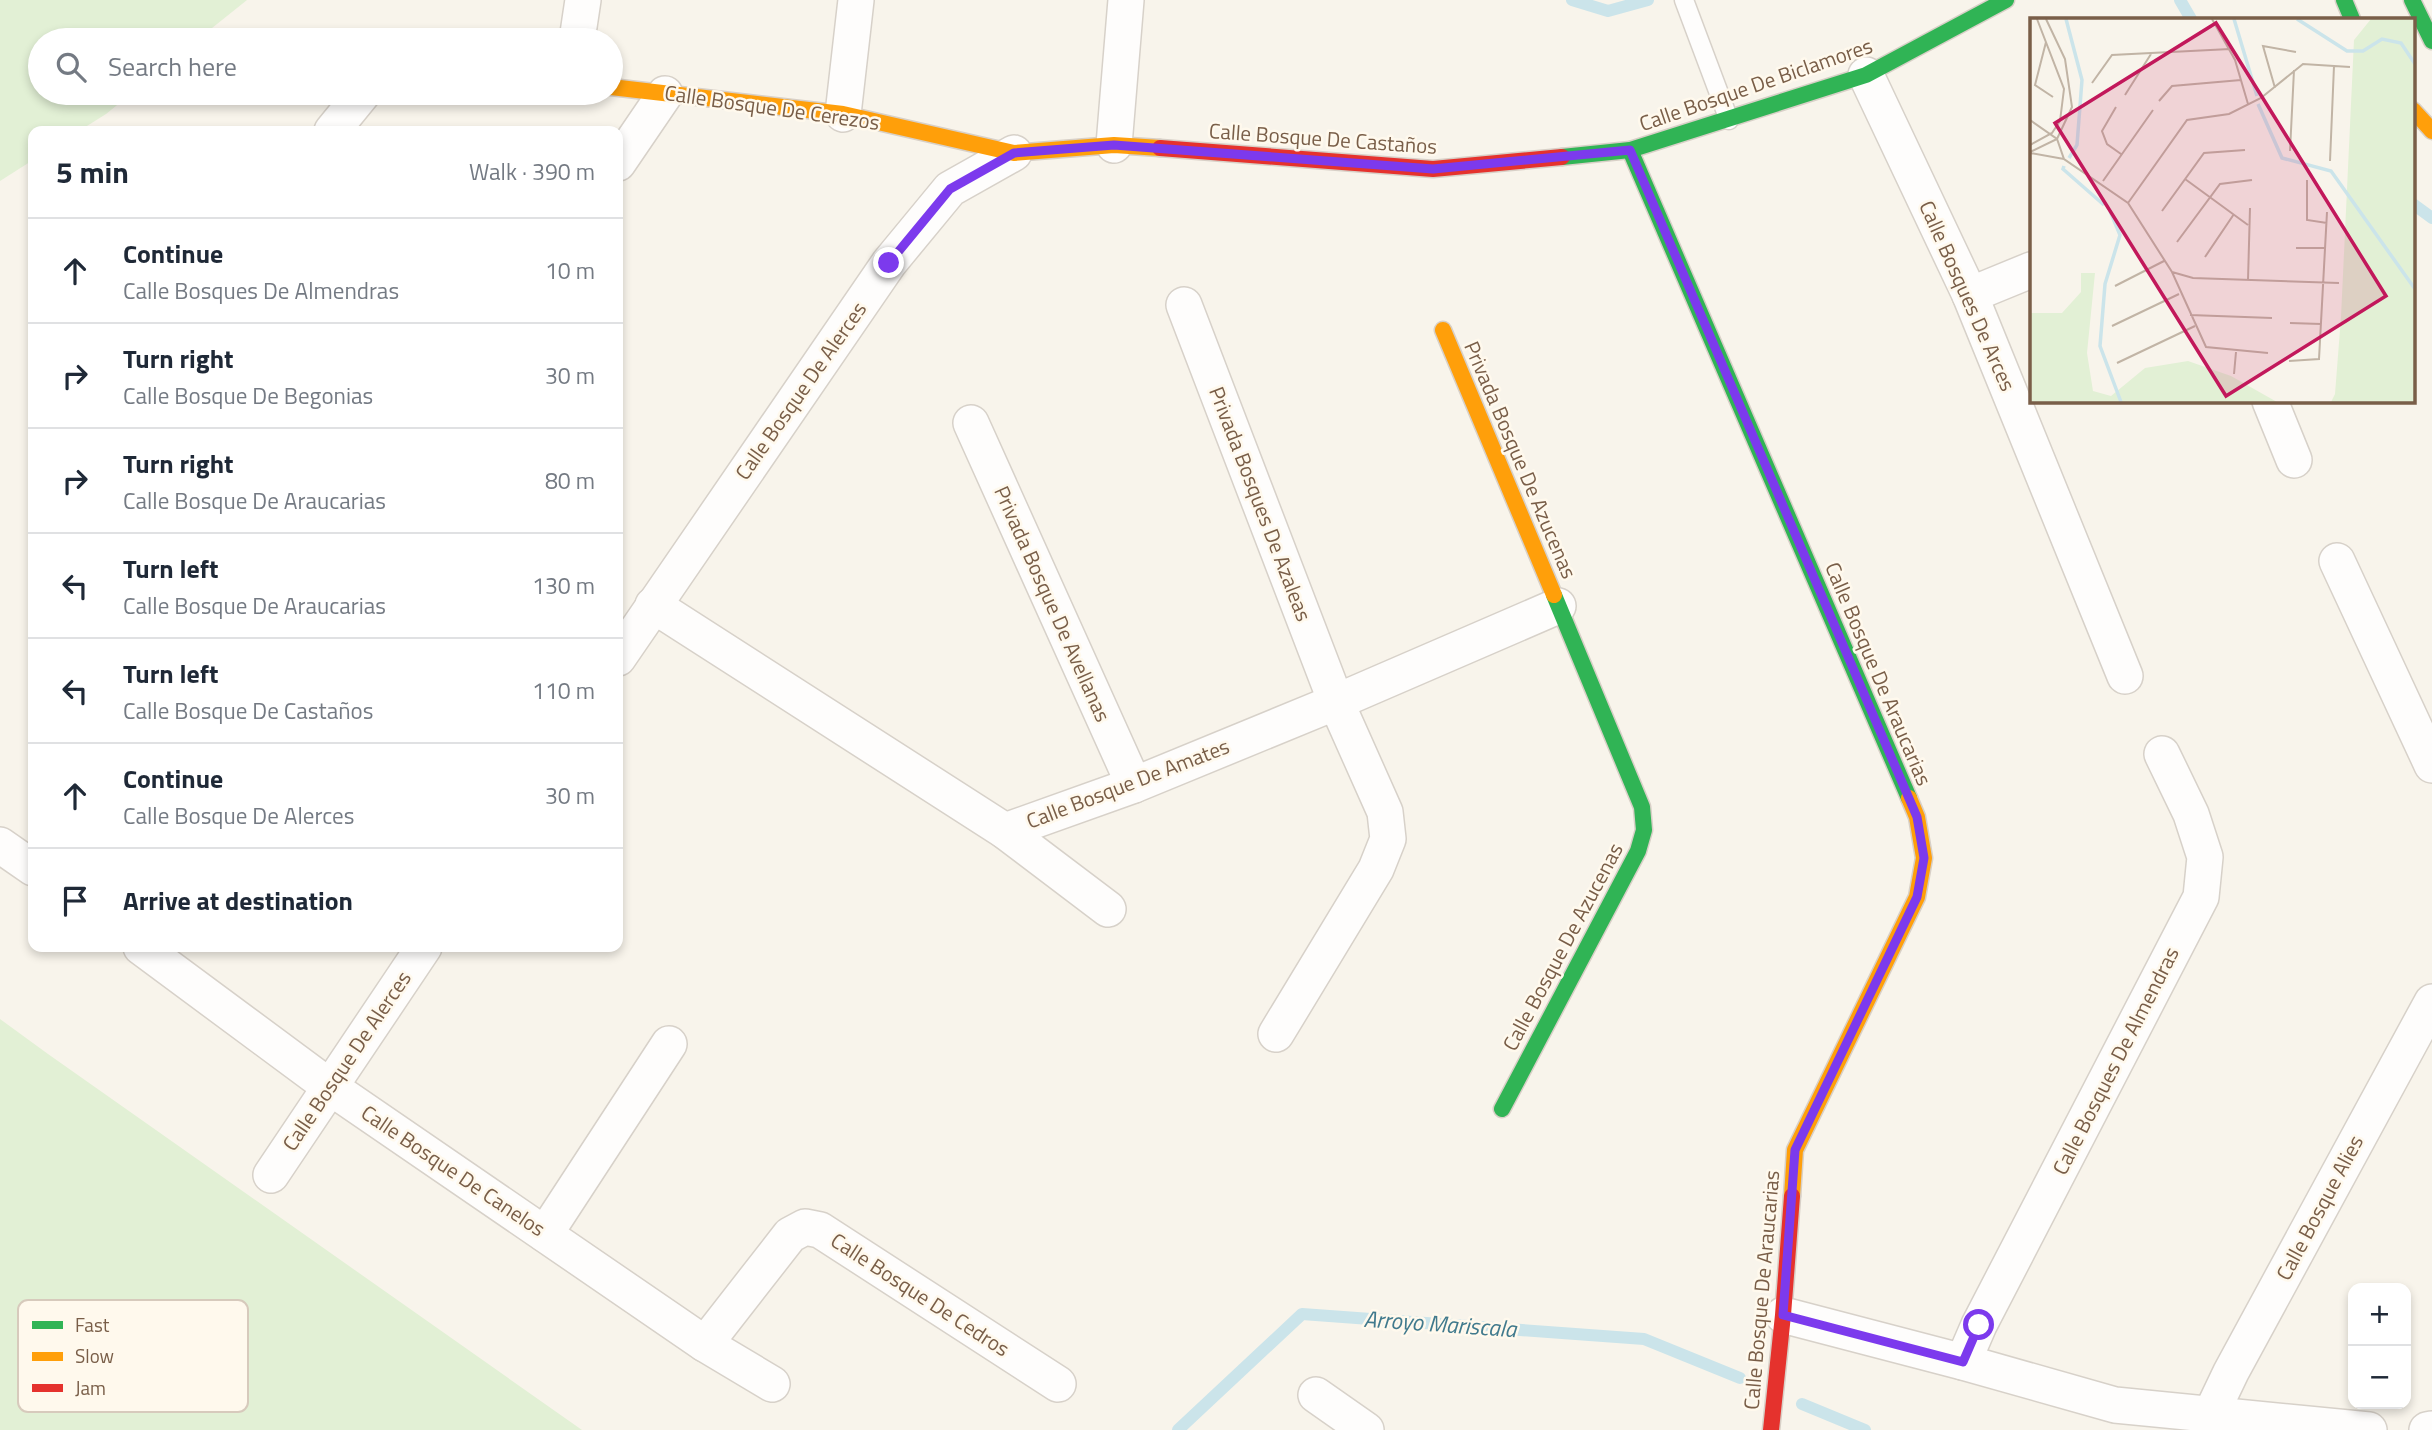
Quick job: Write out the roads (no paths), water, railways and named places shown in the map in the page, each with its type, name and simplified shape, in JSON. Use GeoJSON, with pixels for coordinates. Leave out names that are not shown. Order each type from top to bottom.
{"type":"FeatureCollection","features":[{"type":"Feature","properties":{"kind":"street"},"geometry":{"type":"LineString","coordinates":[[579,28],[583,0]]}},
{"type":"Feature","properties":{"kind":"street"},"geometry":{"type":"LineString","coordinates":[[843,114],[856,0]]}},
{"type":"Feature","properties":{"kind":"street"},"geometry":{"type":"LineString","coordinates":[[1114,145],[1126,0]]}},
{"type":"Feature","properties":{"kind":"street","name":"Calle Bosque De Biclamores"},"geometry":{"type":"LineString","coordinates":[[1630,150],[1866,75],[2007,0]]}},
{"type":"Feature","properties":{"kind":"street"},"geometry":{"type":"LineString","coordinates":[[2344,0],[2352,18]]}},
{"type":"Feature","properties":{"kind":"street"},"geometry":{"type":"LineString","coordinates":[[2412,0],[2432,41]]}},
{"type":"Feature","properties":{"kind":"street","name":"Calle Bosques De Arces"},"geometry":{"type":"LineString","coordinates":[[1866,75],[1970,295],[2125,676]]}},
{"type":"Feature","properties":{"kind":"street","name":"Calle Bosque De Cerezos"},"geometry":{"type":"LineString","coordinates":[[623,89],[843,114],[1014,153]]}},
{"type":"Feature","properties":{"kind":"street"},"geometry":{"type":"LineString","coordinates":[[623,156],[666,94]]}},
{"type":"Feature","properties":{"kind":"street"},"geometry":{"type":"LineString","coordinates":[[336,126],[353,105]]}},
{"type":"Feature","properties":{"kind":"street"},"geometry":{"type":"LineString","coordinates":[[2414,111],[2432,131]]}},
{"type":"Feature","properties":{"kind":"street","name":"Calle Bosque De Castaños"},"geometry":{"type":"LineString","coordinates":[[1014,153],[1114,145],[1433,169],[1630,150]]}},
{"type":"Feature","properties":{"kind":"street","name":"Calle Bosque De Araucarias"},"geometry":{"type":"LineString","coordinates":[[1630,150],[1917,817],[1924,858],[1917,897],[1795,1150],[1783,1315],[1770,1418],[1771,1430]]}},
{"type":"Feature","properties":{"kind":"street","name":"Calle Bosque De Alerces"},"geometry":{"type":"LineString","coordinates":[[623,650],[889,263],[950,189],[1014,153]]}},
{"type":"Feature","properties":{"kind":"street"},"geometry":{"type":"LineString","coordinates":[[1970,295],[2030,270]]}},
{"type":"Feature","properties":{"kind":"street","name":"Privada Bosques De Azaleas"},"geometry":{"type":"LineString","coordinates":[[1184,305],[1336,702],[1385,812],[1388,839],[1376,869],[1276,1034]]}},
{"type":"Feature","properties":{"kind":"street","name":"Privada Bosque De Azucenas"},"geometry":{"type":"LineString","coordinates":[[1443,330],[1559,606]]}},
{"type":"Feature","properties":{"kind":"street"},"geometry":{"type":"LineString","coordinates":[[2270,402],[2294,460]]}},
{"type":"Feature","properties":{"kind":"street","name":"Privada Bosque De Avellanas"},"geometry":{"type":"LineString","coordinates":[[971,423],[1134,785]]}},
{"type":"Feature","properties":{"kind":"street"},"geometry":{"type":"LineString","coordinates":[[2337,561],[2432,765]]}},
{"type":"Feature","properties":{"kind":"street","name":"Calle Bosque De Amates"},"geometry":{"type":"LineString","coordinates":[[653,605],[1005,831],[1134,785],[1559,606]]}},
{"type":"Feature","properties":{"kind":"street","name":"Calle Bosque De Azucenas"},"geometry":{"type":"LineString","coordinates":[[1502,1109],[1638,850],[1644,830],[1642,807],[1559,606]]}},
{"type":"Feature","properties":{"kind":"street","name":"Calle Bosques De Almendras"},"geometry":{"type":"LineString","coordinates":[[1963,1362],[1979,1325],[2201,897],[2205,858],[2191,814],[2162,754]]}},
{"type":"Feature","properties":{"kind":"street"},"geometry":{"type":"LineString","coordinates":[[1005,831],[1108,909]]}},
{"type":"Feature","properties":{"kind":"street"},"geometry":{"type":"LineString","coordinates":[[0,845],[28,865]]}},
{"type":"Feature","properties":{"kind":"street","name":"Calle Bosque De Canelos"},"geometry":{"type":"LineString","coordinates":[[148,952],[330,1087],[705,1344],[772,1384]]}},
{"type":"Feature","properties":{"kind":"street","name":"Calle Bosque De Alerces"},"geometry":{"type":"LineString","coordinates":[[271,1175],[421,952]]}},
{"type":"Feature","properties":{"kind":"street","name":"Calle Bosque Alies"},"geometry":{"type":"LineString","coordinates":[[2210,1416],[2432,1002]]}},
{"type":"Feature","properties":{"kind":"street"},"geometry":{"type":"LineString","coordinates":[[545,1234],[668,1044]]}},
{"type":"Feature","properties":{"kind":"street","name":"Calle Bosque De Cedros"},"geometry":{"type":"LineString","coordinates":[[705,1344],[790,1235],[805,1227],[820,1230],[1058,1384]]}},
{"type":"Feature","properties":{"kind":"street"},"geometry":{"type":"LineString","coordinates":[[1783,1315],[2115,1405],[2369,1430]]}},
{"type":"Feature","properties":{"kind":"street"},"geometry":{"type":"LineString","coordinates":[[1316,1395],[1366,1430]]}},
{"type":"Feature","properties":{"kind":"lane"},"geometry":{"type":"LineString","coordinates":[[1684,0],[1729,120]]}},
{"type":"Feature","properties":{"kind":"waterway"},"geometry":{"type":"LineString","coordinates":[[1572,0],[1608,11],[1648,0]]}},
{"type":"Feature","properties":{"kind":"waterway"},"geometry":{"type":"LineString","coordinates":[[2180,0],[2190,18]]}},
{"type":"Feature","properties":{"kind":"waterway"},"geometry":{"type":"LineString","coordinates":[[2414,205],[2432,218]]}},
{"type":"Feature","properties":{"kind":"waterway","name":"Arroyo Mariscala"},"geometry":{"type":"LineString","coordinates":[[1178,1430],[1302,1314],[1644,1339],[1740,1378]]}},
{"type":"Feature","properties":{"kind":"waterway","name":"Arroyo Mariscala"},"geometry":{"type":"LineString","coordinates":[[1802,1404],[1865,1430]]}}]}
